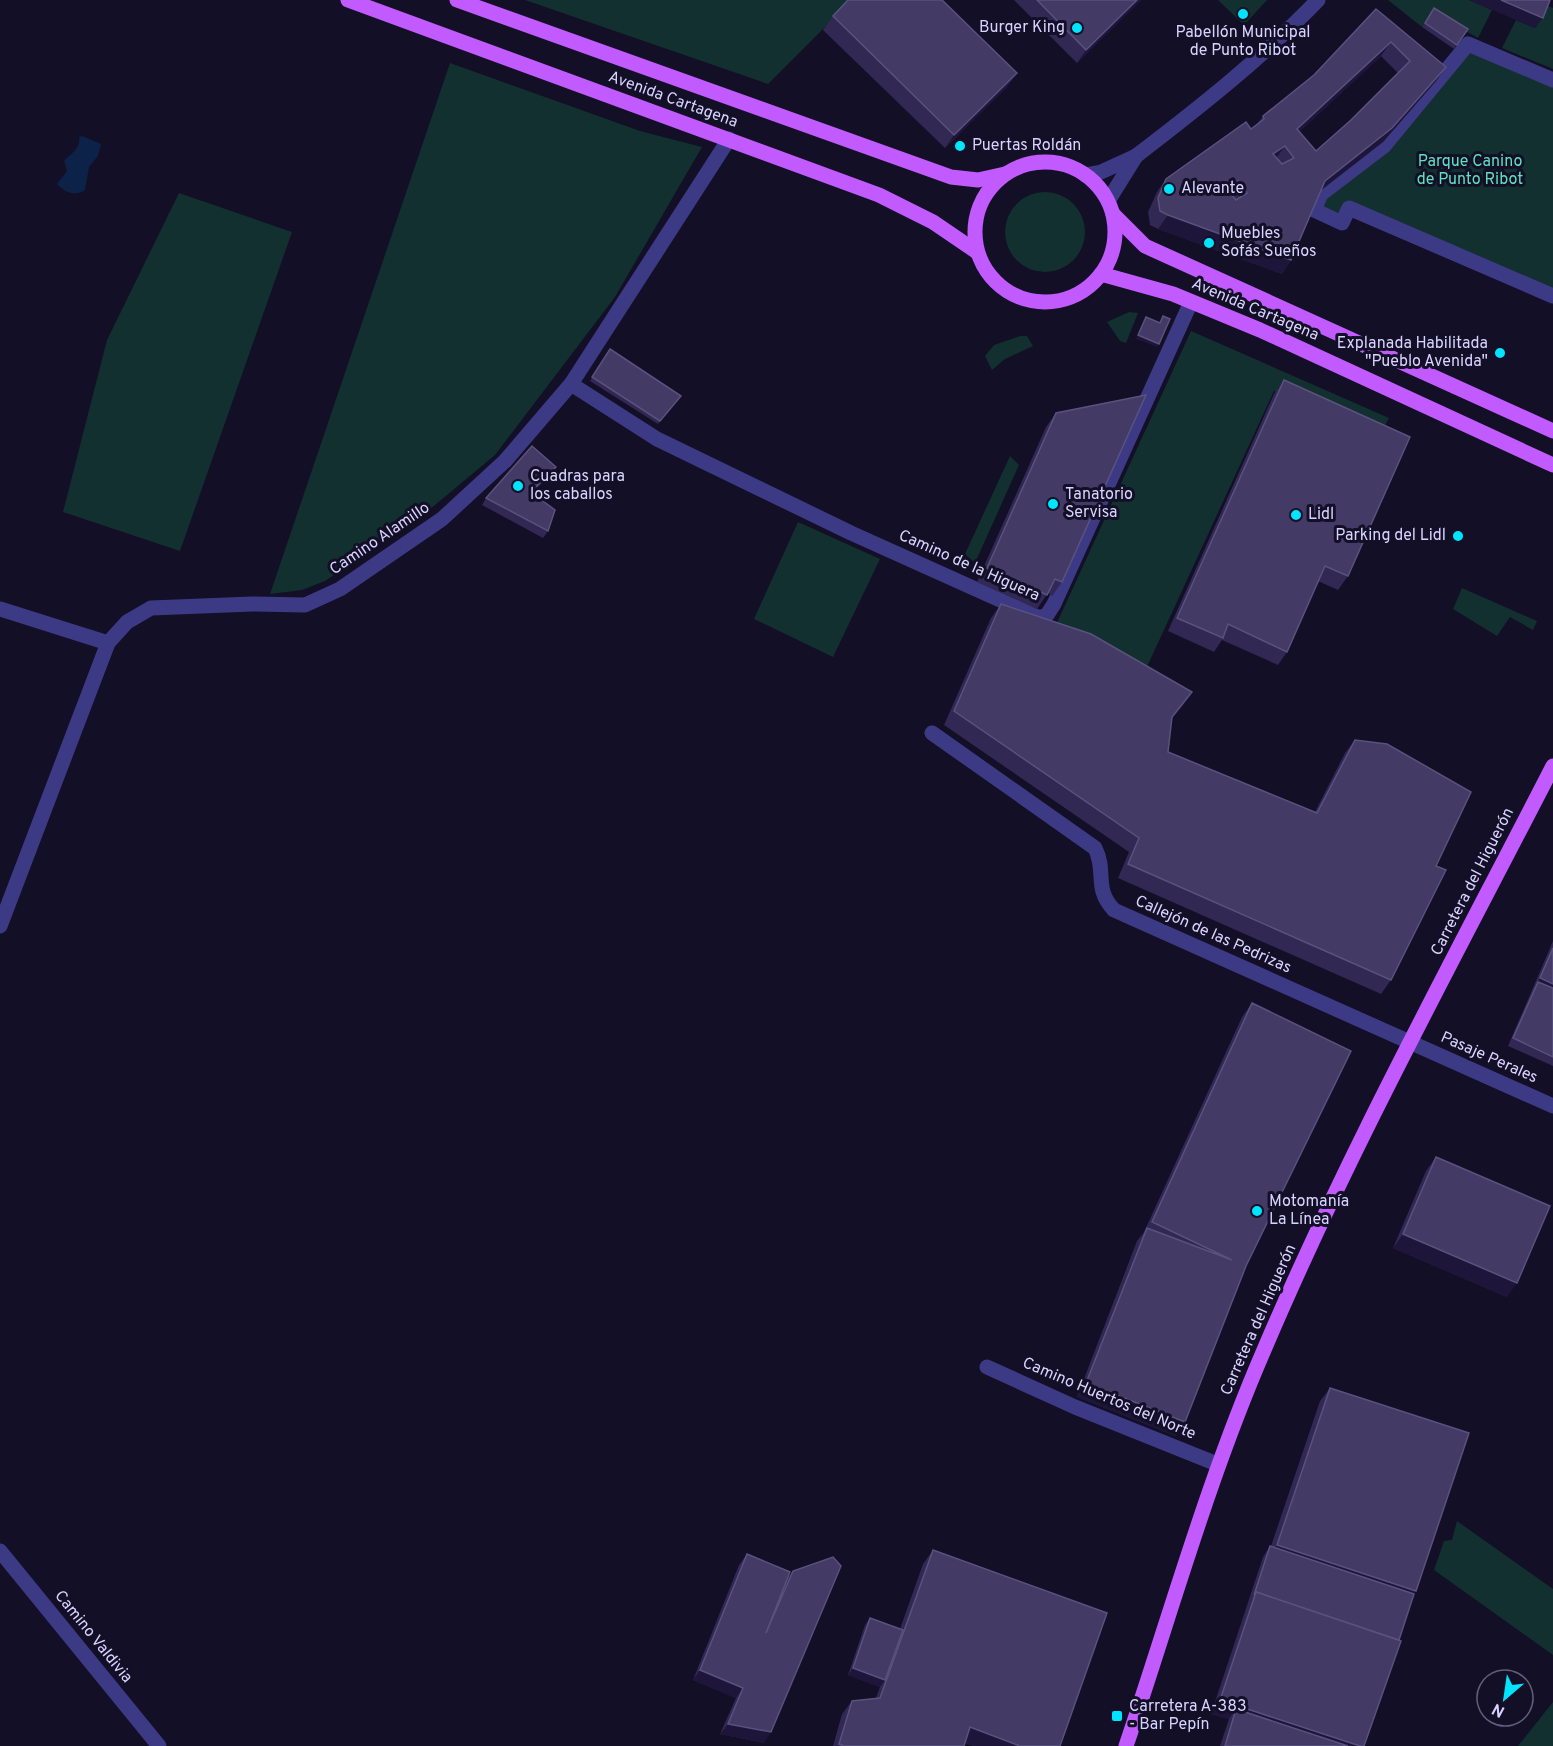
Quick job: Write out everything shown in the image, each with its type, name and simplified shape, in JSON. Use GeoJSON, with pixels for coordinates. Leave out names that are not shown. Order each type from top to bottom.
{"type":"FeatureCollection","features":[{"type":"Feature","properties":{"kind":"main road","name":"Avenida Cartagena"},"geometry":{"type":"LineString","coordinates":[[348,0],[879,195],[933,222],[977,252]]}},
{"type":"Feature","properties":{"kind":"main road","name":"Avenida Cartagena"},"geometry":{"type":"LineString","coordinates":[[457,0],[951,177],[978,180],[1005,174]]}},
{"type":"Feature","properties":{"kind":"main road"},"geometry":{"type":"LineString","coordinates":[[1056,162],[1085,175],[1110,208],[1115,235],[1111,256],[1101,274],[1085,290],[1066,300],[1044,303],[1022,299],[1002,288],[987,272],[977,252],[974,230],[978,209],[989,189],[1005,174],[1024,165],[1056,162]]}},
{"type":"Feature","properties":{"kind":"main road","name":"Avenida Cartagena"},"geometry":{"type":"LineString","coordinates":[[1110,208],[1146,246],[1553,431]]}},
{"type":"Feature","properties":{"kind":"main road","name":"Avenida Cartagena"},"geometry":{"type":"LineString","coordinates":[[1101,274],[1191,302],[1260,330],[1553,465]]}},
{"type":"Feature","properties":{"kind":"main road","name":"Carretera del Higuerón"},"geometry":{"type":"LineString","coordinates":[[1126,1746],[1217,1464],[1264,1349],[1352,1159],[1553,766]]}},
{"type":"Feature","properties":{"kind":"street"},"geometry":{"type":"LineString","coordinates":[[1085,175],[1101,172],[1136,156],[1239,75],[1285,35],[1318,0]]}},
{"type":"Feature","properties":{"kind":"street"},"geometry":{"type":"LineString","coordinates":[[1553,80],[1468,45],[1384,146],[1321,194],[1314,210],[1342,223],[1349,208],[1553,296]]}},
{"type":"Feature","properties":{"kind":"street","name":"Camino Alamillo"},"geometry":{"type":"LineString","coordinates":[[0,926],[108,643],[126,622],[151,608],[252,604],[305,605],[340,589],[442,519],[505,461],[571,384],[729,139]]}},
{"type":"Feature","properties":{"kind":"street"},"geometry":{"type":"LineString","coordinates":[[1110,208],[1136,156]]}},
{"type":"Feature","properties":{"kind":"street","name":"Camino de la Higuera"},"geometry":{"type":"LineString","coordinates":[[571,384],[657,439],[852,533],[1040,618],[1047,615],[1054,604],[1191,302]]}},
{"type":"Feature","properties":{"kind":"street"},"geometry":{"type":"LineString","coordinates":[[0,609],[108,643]]}},
{"type":"Feature","properties":{"kind":"street","name":"Callejón de las Pedrizas"},"geometry":{"type":"LineString","coordinates":[[932,733],[1095,848],[1101,858],[1100,889],[1105,901],[1114,910],[1411,1043]]}},
{"type":"Feature","properties":{"kind":"street","name":"Pasaje Perales"},"geometry":{"type":"LineString","coordinates":[[1411,1043],[1553,1106]]}},
{"type":"Feature","properties":{"kind":"street","name":"Camino Huertos del Norte"},"geometry":{"type":"LineString","coordinates":[[987,1367],[1075,1407],[1217,1464]]}},
{"type":"Feature","properties":{"kind":"street","name":"Camino Valdivia"},"geometry":{"type":"LineString","coordinates":[[0,1551],[159,1746]]}},
{"type":"Feature","properties":{"kind":"green space"},"geometry":{"type":"Polygon","coordinates":[[[525,0],[852,0],[768,84],[525,0]]]}},
{"type":"Feature","properties":{"kind":"green space","name":"Pabellón Municipal de Punto Ribot"},"geometry":{"type":"Polygon","coordinates":[[[1218,0],[1267,0],[1244,25],[1218,0]]]}},
{"type":"Feature","properties":{"kind":"green space"},"geometry":{"type":"Polygon","coordinates":[[[1388,0],[1469,0],[1492,10],[1478,38],[1432,12],[1422,27],[1388,0]]]}},
{"type":"Feature","properties":{"kind":"green space"},"geometry":{"type":"Polygon","coordinates":[[[1546,5],[1553,8],[1553,69],[1502,48],[1516,20],[1535,28],[1546,5]]]}},
{"type":"Feature","properties":{"kind":"green space","name":"Parque Canino de Punto Ribot"},"geometry":{"type":"Polygon","coordinates":[[[1468,44],[1553,80],[1553,296],[1349,209],[1342,223],[1314,210],[1468,44]]]}},
{"type":"Feature","properties":{"kind":"green space"},"geometry":{"type":"Polygon","coordinates":[[[450,63],[640,131],[702,147],[615,297],[495,455],[417,520],[325,581],[302,590],[270,594],[450,63]]]}},
{"type":"Feature","properties":{"kind":"green space"},"geometry":{"type":"Polygon","coordinates":[[[1037,192],[1053,192],[1074,203],[1085,224],[1085,240],[1074,261],[1053,272],[1037,272],[1023,266],[1011,254],[1005,240],[1005,224],[1011,210],[1023,198],[1037,192]]]}},
{"type":"Feature","properties":{"kind":"green space"},"geometry":{"type":"Polygon","coordinates":[[[179,193],[292,232],[180,551],[63,512],[107,340],[179,193]]]}},
{"type":"Feature","properties":{"kind":"green space"},"geometry":{"type":"Polygon","coordinates":[[[1129,312],[1138,313],[1126,343],[1120,341],[1107,322],[1129,312]]]}},
{"type":"Feature","properties":{"kind":"green space"},"geometry":{"type":"Polygon","coordinates":[[[1191,331],[1389,418],[1380,435],[1392,445],[1274,391],[1146,669],[1055,627],[1191,331]]]}},
{"type":"Feature","properties":{"kind":"green space"},"geometry":{"type":"Polygon","coordinates":[[[1020,336],[1027,336],[1033,346],[1005,359],[992,370],[985,356],[994,345],[1020,336]]]}},
{"type":"Feature","properties":{"kind":"green space"},"geometry":{"type":"Polygon","coordinates":[[[1010,456],[1019,465],[975,563],[965,554],[1010,456]]]}},
{"type":"Feature","properties":{"kind":"green space"},"geometry":{"type":"Polygon","coordinates":[[[798,522],[880,559],[833,657],[754,619],[798,522]]]}},
{"type":"Feature","properties":{"kind":"green space"},"geometry":{"type":"Polygon","coordinates":[[[1462,588],[1537,621],[1533,630],[1510,617],[1497,636],[1453,609],[1462,588]]]}},
{"type":"Feature","properties":{"kind":"green space"},"geometry":{"type":"Polygon","coordinates":[[[1457,1521],[1553,1589],[1553,1655],[1434,1570],[1444,1541],[1452,1540],[1457,1521]]]}},
{"type":"Feature","properties":{"kind":"green space"},"geometry":{"type":"Polygon","coordinates":[[[1553,1702],[1553,1746],[1518,1746],[1532,1728],[1535,1728],[1535,1725],[1553,1702]]]}},
{"type":"Feature","properties":{"kind":"water"},"geometry":{"type":"Polygon","coordinates":[[[82,136],[101,144],[98,156],[89,167],[85,190],[70,193],[57,184],[67,171],[64,161],[77,148],[79,137],[82,136]]]}},
{"type":"Feature","properties":{"kind":"building"},"geometry":{"type":"Polygon","coordinates":[[[848,0],[942,0],[1017,73],[954,135],[833,16],[848,0]]]}},
{"type":"Feature","properties":{"kind":"building","name":"Burger King"},"geometry":{"type":"Polygon","coordinates":[[[1037,0],[1137,0],[1086,50],[1037,0]]]}},
{"type":"Feature","properties":{"kind":"building"},"geometry":{"type":"Polygon","coordinates":[[[1501,0],[1550,0],[1543,18],[1501,0]]]}},
{"type":"Feature","properties":{"kind":"building"},"geometry":{"type":"Polygon","coordinates":[[[1434,8],[1468,29],[1457,45],[1425,23],[1434,8]]]}},
{"type":"Feature","properties":{"kind":"building"},"geometry":{"type":"Polygon","coordinates":[[[1376,9],[1446,67],[1392,128],[1325,181],[1291,260],[1160,211],[1158,198],[1166,179],[1246,122],[1251,129],[1264,119],[1263,116],[1314,75],[1376,9]],[[1391,42],[1297,129],[1316,151],[1351,120],[1410,61],[1391,42]],[[1285,146],[1273,154],[1282,164],[1294,158],[1285,146]],[[1238,181],[1227,189],[1236,200],[1247,193],[1238,181]]]}},
{"type":"Feature","properties":{"kind":"building"},"geometry":{"type":"Polygon","coordinates":[[[1163,316],[1170,319],[1159,344],[1138,335],[1146,317],[1160,323],[1163,316]]]}},
{"type":"Feature","properties":{"kind":"building"},"geometry":{"type":"Polygon","coordinates":[[[610,349],[681,396],[660,421],[592,377],[610,349]]]}},
{"type":"Feature","properties":{"kind":"building","name":"Lidl"},"geometry":{"type":"Polygon","coordinates":[[[1284,380],[1410,437],[1348,576],[1325,566],[1287,652],[1228,624],[1223,638],[1177,618],[1284,380]]]}},
{"type":"Feature","properties":{"kind":"building","name":"Tanatorio Servisa"},"geometry":{"type":"Polygon","coordinates":[[[1146,395],[1062,582],[1055,579],[1047,595],[987,568],[1056,413],[1146,395]]]}},
{"type":"Feature","properties":{"kind":"building","name":"Cuadras para los caballos"},"geometry":{"type":"Polygon","coordinates":[[[532,446],[556,467],[531,492],[555,510],[548,531],[486,498],[532,446]]]}},
{"type":"Feature","properties":{"kind":"building"},"geometry":{"type":"Polygon","coordinates":[[[1001,604],[1091,634],[1192,692],[1172,717],[1168,752],[1317,813],[1355,740],[1387,744],[1471,792],[1436,866],[1446,870],[1391,980],[1128,864],[1139,838],[954,711],[1001,604]]]}},
{"type":"Feature","properties":{"kind":"building"},"geometry":{"type":"Polygon","coordinates":[[[1553,948],[1553,984],[1540,978],[1553,948]]]}},
{"type":"Feature","properties":{"kind":"building"},"geometry":{"type":"Polygon","coordinates":[[[1538,982],[1553,988],[1553,1057],[1513,1038],[1538,982]]]}},
{"type":"Feature","properties":{"kind":"building"},"geometry":{"type":"Polygon","coordinates":[[[1252,1003],[1351,1051],[1246,1266],[1185,1422],[1086,1383],[1147,1228],[1232,1260],[1152,1222],[1252,1003]]]}},
{"type":"Feature","properties":{"kind":"building"},"geometry":{"type":"Polygon","coordinates":[[[1436,1157],[1550,1206],[1517,1283],[1403,1234],[1436,1157]]]}},
{"type":"Feature","properties":{"kind":"building"},"geometry":{"type":"Polygon","coordinates":[[[1330,1388],[1469,1433],[1416,1591],[1277,1545],[1330,1388]]]}},
{"type":"Feature","properties":{"kind":"building"},"geometry":{"type":"Polygon","coordinates":[[[1270,1546],[1414,1594],[1399,1640],[1256,1592],[1254,1595],[1270,1546]]]}},
{"type":"Feature","properties":{"kind":"building"},"geometry":{"type":"Polygon","coordinates":[[[933,1550],[1107,1613],[1060,1746],[1020,1746],[970,1727],[964,1746],[844,1746],[839,1744],[852,1701],[880,1698],[933,1550]]]}},
{"type":"Feature","properties":{"kind":"building"},"geometry":{"type":"Polygon","coordinates":[[[747,1554],[790,1572],[766,1633],[793,1571],[833,1557],[841,1566],[771,1732],[728,1724],[743,1688],[700,1670],[747,1554]]]}},
{"type":"Feature","properties":{"kind":"building"},"geometry":{"type":"Polygon","coordinates":[[[1256,1592],[1401,1641],[1364,1746],[1220,1700],[1256,1592]]]}},
{"type":"Feature","properties":{"kind":"building"},"geometry":{"type":"Polygon","coordinates":[[[870,1618],[903,1630],[885,1680],[853,1668],[870,1618]]]}},
{"type":"Feature","properties":{"kind":"building"},"geometry":{"type":"Polygon","coordinates":[[[1236,1709],[1348,1746],[1225,1746],[1236,1709]]]}},
{"type":"Feature","properties":{"kind":"place","name":"Pabellón Municipal de Punto Ribot"},"geometry":{"type":"Point","coordinates":[1243,14]}},
{"type":"Feature","properties":{"kind":"place","name":"Burger King"},"geometry":{"type":"Point","coordinates":[1077,28]}},
{"type":"Feature","properties":{"kind":"place","name":"Puertas Roldán"},"geometry":{"type":"Point","coordinates":[960,146]}},
{"type":"Feature","properties":{"kind":"place","name":"Alevante"},"geometry":{"type":"Point","coordinates":[1169,189]}},
{"type":"Feature","properties":{"kind":"place","name":"Muebles Sofás Sueños"},"geometry":{"type":"Point","coordinates":[1209,243]}},
{"type":"Feature","properties":{"kind":"place","name":"Explanada Habilitada \"Pueblo Avenida\""},"geometry":{"type":"Point","coordinates":[1500,353]}},
{"type":"Feature","properties":{"kind":"place","name":"Cuadras para los caballos"},"geometry":{"type":"Point","coordinates":[518,486]}},
{"type":"Feature","properties":{"kind":"place","name":"Tanatorio Servisa"},"geometry":{"type":"Point","coordinates":[1053,504]}},
{"type":"Feature","properties":{"kind":"place","name":"Lidl"},"geometry":{"type":"Point","coordinates":[1296,515]}},
{"type":"Feature","properties":{"kind":"place","name":"Parking del Lidl"},"geometry":{"type":"Point","coordinates":[1458,536]}},
{"type":"Feature","properties":{"kind":"place","name":"Motomanía La Línea"},"geometry":{"type":"Point","coordinates":[1257,1211]}},
{"type":"Feature","properties":{"kind":"place","name":"Carretera A-383 - Bar Pepín"},"geometry":{"type":"Point","coordinates":[1117,1716]}}]}
